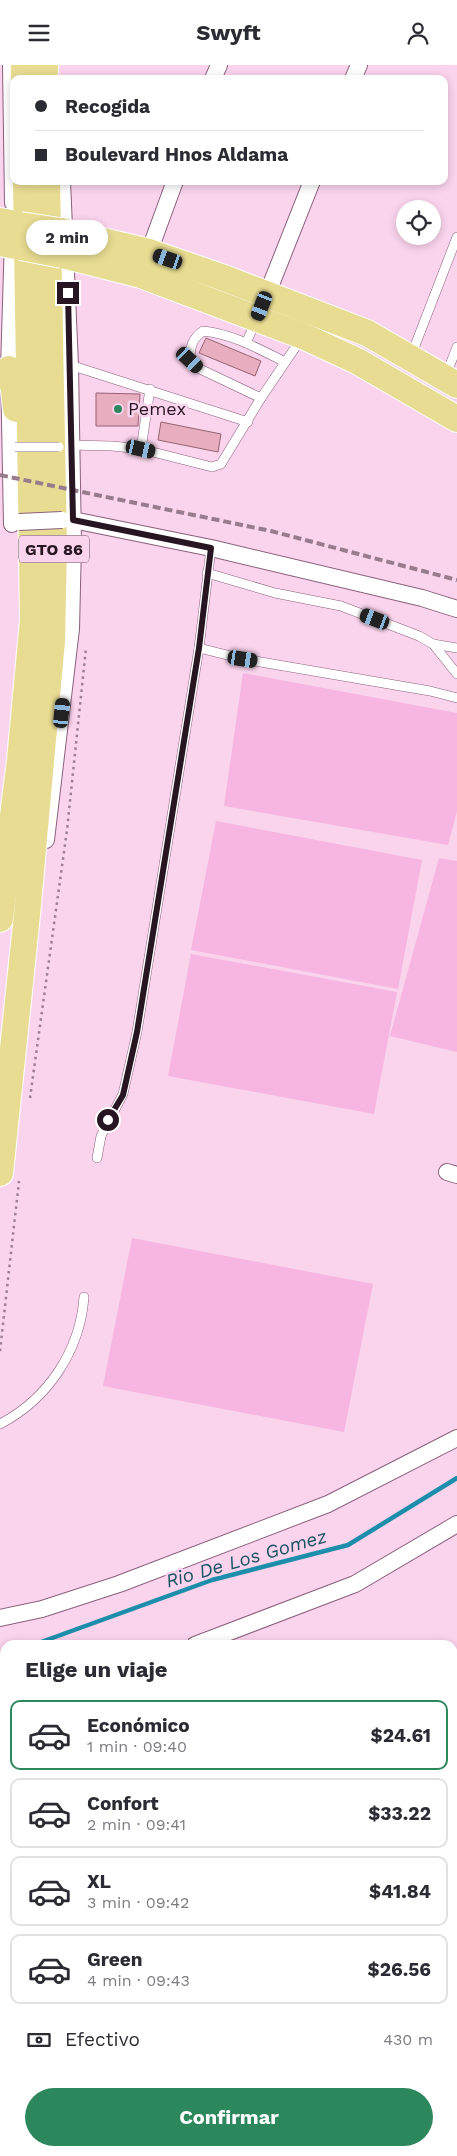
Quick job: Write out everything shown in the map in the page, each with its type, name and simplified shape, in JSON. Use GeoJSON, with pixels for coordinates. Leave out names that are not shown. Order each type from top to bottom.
{"type":"FeatureCollection","features":[{"type":"Feature","properties":{"kind":"main road","name":"GTO 86"},"geometry":{"type":"LineString","coordinates":[[0,919],[20,760],[33,620],[26,185]]}},
{"type":"Feature","properties":{"kind":"main road","name":"GTO 86"},"geometry":{"type":"LineString","coordinates":[[10,1177],[27,915],[52,641],[54,588],[47,185]]}},
{"type":"Feature","properties":{"kind":"main road"},"geometry":{"type":"LineString","coordinates":[[11,234],[63,244],[149,252],[262,306],[303,336],[357,361],[457,419]]}},
{"type":"Feature","properties":{"kind":"main road"},"geometry":{"type":"LineString","coordinates":[[63,244],[141,275],[367,333],[451,381]]}},
{"type":"Feature","properties":{"kind":"main road"},"geometry":{"type":"LineString","coordinates":[[9,369],[14,390],[23,463],[31,475]]}},
{"type":"Feature","properties":{"kind":"street"},"geometry":{"type":"LineString","coordinates":[[11,185],[9,369],[12,447],[10,526],[67,520],[211,548],[422,598],[457,609]]}},
{"type":"Feature","properties":{"kind":"street"},"geometry":{"type":"LineString","coordinates":[[27,915],[43,857],[53,788],[71,629],[66,446],[70,365],[63,244],[62,185]]}},
{"type":"Feature","properties":{"kind":"street"},"geometry":{"type":"LineString","coordinates":[[149,252],[174,185]]}},
{"type":"Feature","properties":{"kind":"street"},"geometry":{"type":"LineString","coordinates":[[262,306],[310,185]]}},
{"type":"Feature","properties":{"kind":"street"},"geometry":{"type":"LineString","coordinates":[[0,1618],[42,1609],[119,1584],[328,1504],[457,1438]]}},
{"type":"Feature","properties":{"kind":"street"},"geometry":{"type":"LineString","coordinates":[[208,1640],[355,1584],[457,1524]]}},
{"type":"Feature","properties":{"kind":"lane"},"geometry":{"type":"LineString","coordinates":[[411,357],[457,237]]}},
{"type":"Feature","properties":{"kind":"lane"},"geometry":{"type":"LineString","coordinates":[[246,343],[262,306]]}},
{"type":"Feature","properties":{"kind":"lane"},"geometry":{"type":"LineString","coordinates":[[261,398],[200,369],[190,360],[190,349],[195,337],[203,331],[218,333],[246,343],[286,362]]}},
{"type":"Feature","properties":{"kind":"lane"},"geometry":{"type":"LineString","coordinates":[[12,447],[66,446],[141,449],[217,466],[225,460],[261,398],[303,336]]}},
{"type":"Feature","properties":{"kind":"lane"},"geometry":{"type":"LineString","coordinates":[[451,381],[457,347]]}},
{"type":"Feature","properties":{"kind":"lane"},"geometry":{"type":"LineString","coordinates":[[70,365],[248,421]]}},
{"type":"Feature","properties":{"kind":"lane"},"geometry":{"type":"LineString","coordinates":[[141,449],[150,389]]}},
{"type":"Feature","properties":{"kind":"lane"},"geometry":{"type":"LineString","coordinates":[[97,1158],[101,1136],[123,1095],[137,1032],[199,648],[211,548]]}},
{"type":"Feature","properties":{"kind":"lane"},"geometry":{"type":"LineString","coordinates":[[207,573],[275,593],[341,606],[419,636],[433,644],[457,648]]}},
{"type":"Feature","properties":{"kind":"lane"},"geometry":{"type":"LineString","coordinates":[[433,644],[457,674]]}},
{"type":"Feature","properties":{"kind":"lane"},"geometry":{"type":"LineString","coordinates":[[199,648],[243,659],[430,691],[457,698]]}},
{"type":"Feature","properties":{"kind":"lane"},"geometry":{"type":"LineString","coordinates":[[0,1424],[16,1416],[40,1395],[57,1374],[72,1348],[82,1317],[84,1297]]}},
{"type":"Feature","properties":{"kind":"path"},"geometry":{"type":"LineString","coordinates":[[30,1101],[67,831],[85,667],[86,639]]}},
{"type":"Feature","properties":{"kind":"path"},"geometry":{"type":"LineString","coordinates":[[0,1351],[10,1177]]}},
{"type":"Feature","properties":{"kind":"shaded area"},"geometry":{"type":"Polygon","coordinates":[[[243,673],[457,713],[457,811],[448,845],[224,806],[243,673]]]}},
{"type":"Feature","properties":{"kind":"shaded area"},"geometry":{"type":"Polygon","coordinates":[[[216,821],[422,860],[398,989],[191,950],[216,821]]]}},
{"type":"Feature","properties":{"kind":"shaded area"},"geometry":{"type":"Polygon","coordinates":[[[439,858],[457,861],[457,1052],[390,1036],[439,858]]]}},
{"type":"Feature","properties":{"kind":"shaded area"},"geometry":{"type":"Polygon","coordinates":[[[191,954],[397,992],[374,1114],[168,1076],[191,954]]]}},
{"type":"Feature","properties":{"kind":"shaded area"},"geometry":{"type":"Polygon","coordinates":[[[132,1238],[373,1284],[344,1432],[103,1386],[132,1238]]]}},
{"type":"Feature","properties":{"kind":"building","name":"Pemex"},"geometry":{"type":"Polygon","coordinates":[[[206,338],[261,361],[255,376],[199,353],[206,338]]]}},
{"type":"Feature","properties":{"kind":"building","name":"Pemex"},"geometry":{"type":"Polygon","coordinates":[[[96,393],[140,394],[138,426],[96,426],[96,393]]]}},
{"type":"Feature","properties":{"kind":"building","name":"Pemex"},"geometry":{"type":"Polygon","coordinates":[[[161,422],[221,434],[218,452],[158,440],[161,422]]]}},
{"type":"Feature","properties":{"kind":"waterway","name":"Rio De Los Gomez"},"geometry":{"type":"LineString","coordinates":[[47,1640],[212,1580],[348,1545],[457,1478]]}},
{"type":"Feature","properties":{"kind":"railway"},"geometry":{"type":"LineString","coordinates":[[0,475],[271,531],[457,580]]}},
{"type":"Feature","properties":{"kind":"place","name":"Pemex"},"geometry":{"type":"Point","coordinates":[118,409]}},
{"type":"Feature","properties":{"kind":"route"},"geometry":{"type":"LineString","coordinates":[[68,293],[73,520],[211,548],[199,648],[137,1032],[123,1095],[108,1120]]}}]}
